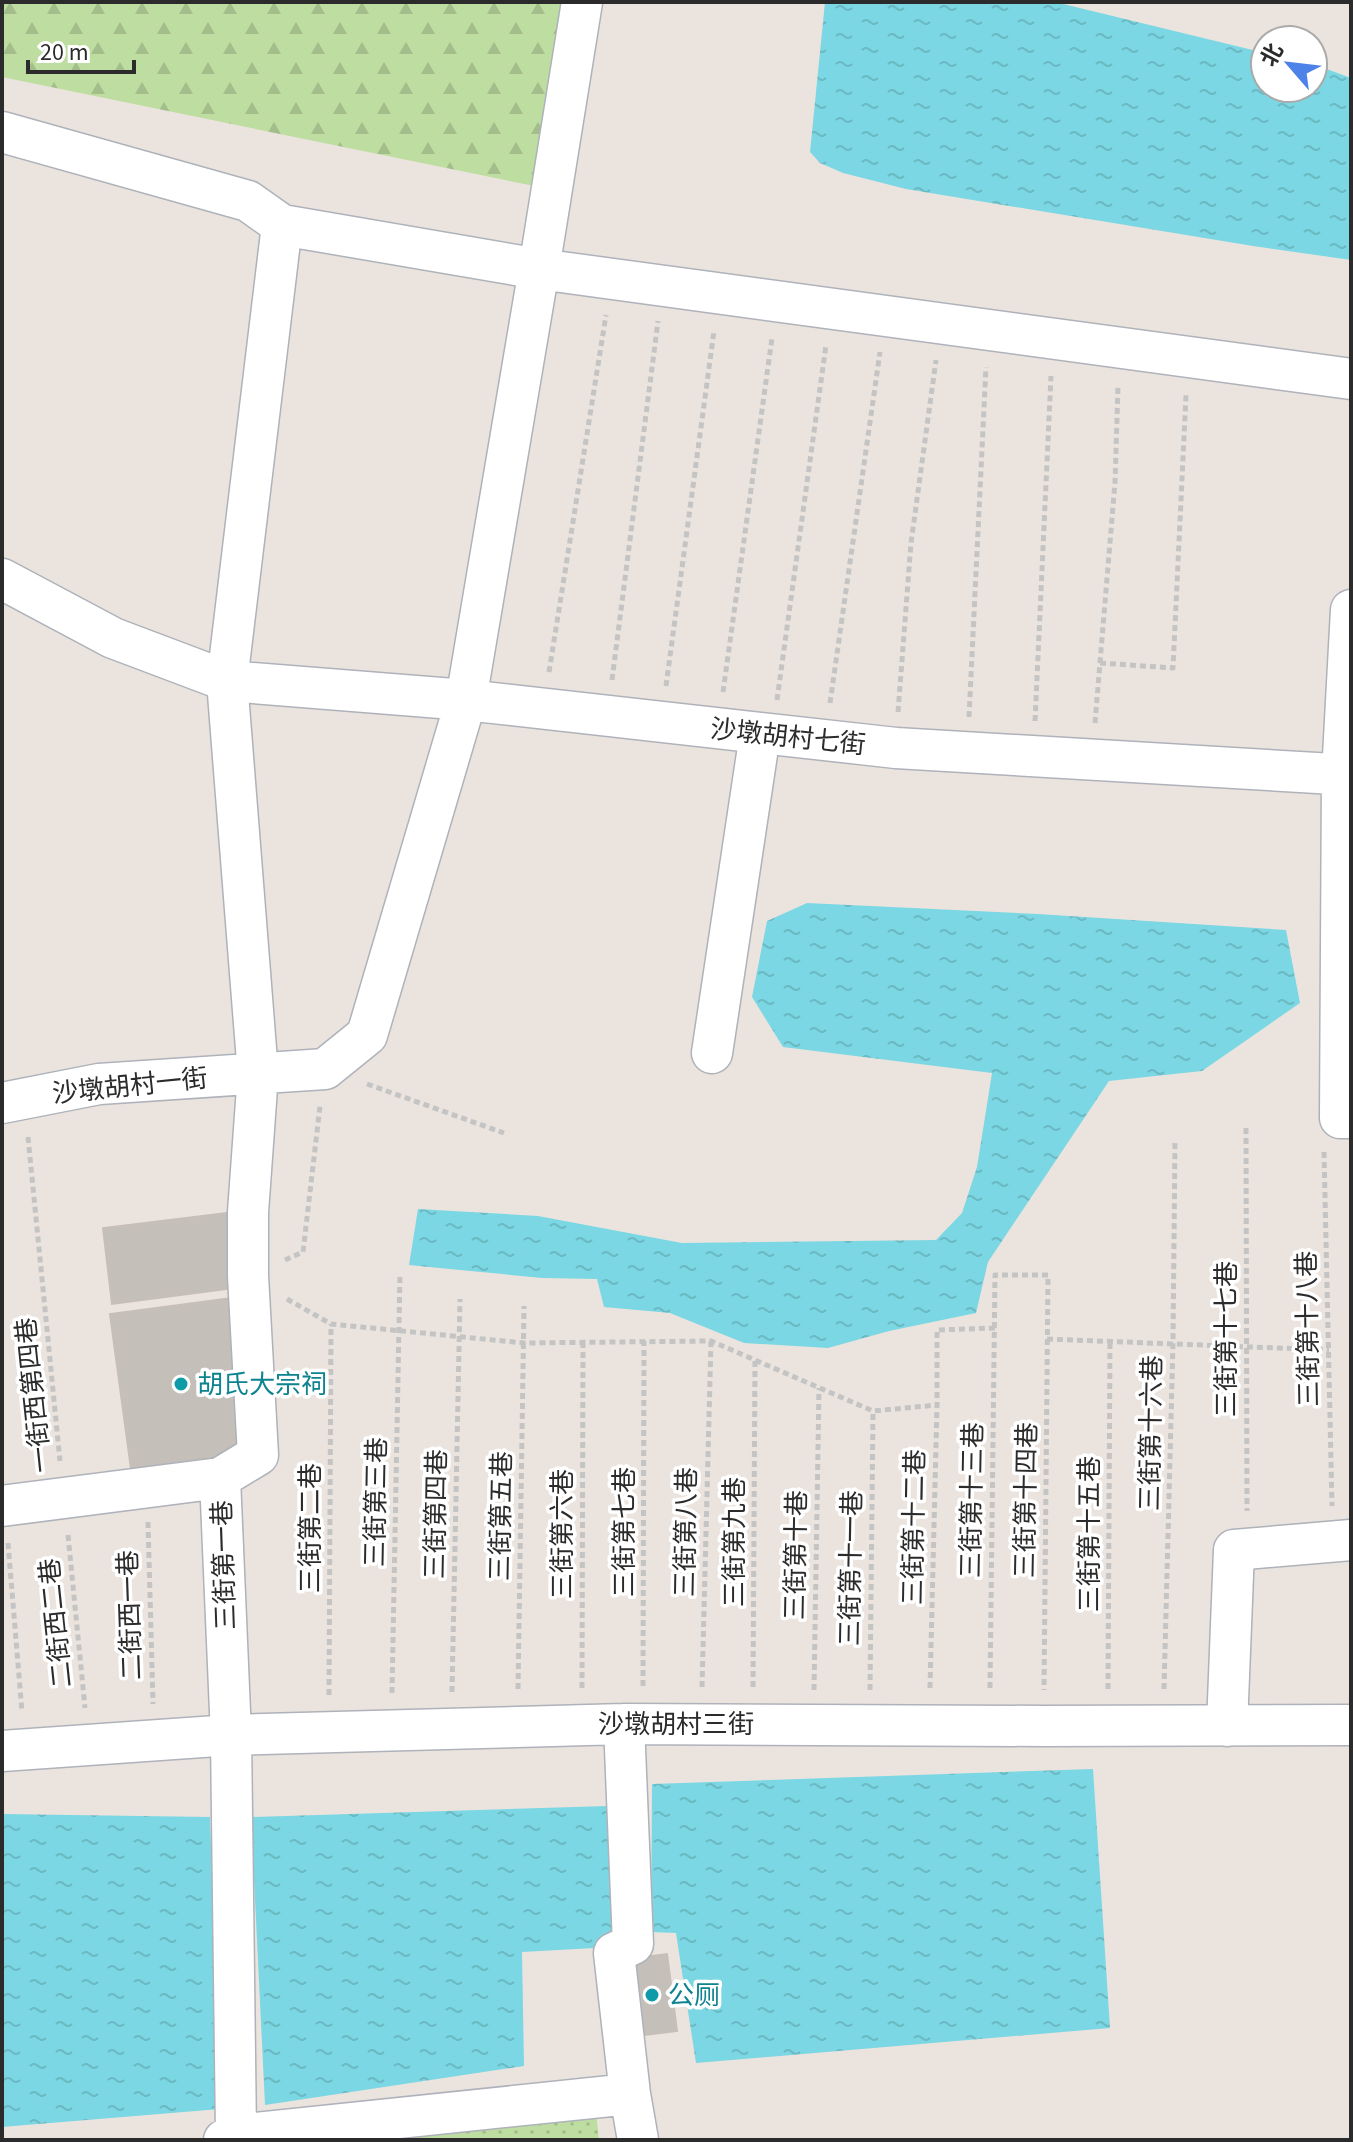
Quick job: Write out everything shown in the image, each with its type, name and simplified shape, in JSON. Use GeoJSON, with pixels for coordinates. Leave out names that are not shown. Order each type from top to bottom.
{"type":"FeatureCollection","features":[{"type":"Feature","properties":{"kind":"street"},"geometry":{"type":"LineString","coordinates":[[325,1069],[367,1035],[466,700],[582,2]]}},
{"type":"Feature","properties":{"kind":"street"},"geometry":{"type":"LineString","coordinates":[[2,132],[248,201],[282,225],[539,269],[1351,379]]}},
{"type":"Feature","properties":{"kind":"street"},"geometry":{"type":"LineString","coordinates":[[248,1276],[248,1212],[258,1074],[227,681],[282,225]]}},
{"type":"Feature","properties":{"kind":"street","name":"沙墩胡村七街"},"geometry":{"type":"LineString","coordinates":[[2,579],[113,638],[227,681],[466,700],[896,748],[1347,775]]}},
{"type":"Feature","properties":{"kind":"street"},"geometry":{"type":"LineString","coordinates":[[1346,1118],[1351,610]]}},
{"type":"Feature","properties":{"kind":"street"},"geometry":{"type":"LineString","coordinates":[[712,1053],[766,734]]}},
{"type":"Feature","properties":{"kind":"street","name":"沙墩胡村一街"},"geometry":{"type":"LineString","coordinates":[[13,1101],[99,1084],[325,1069]]}},
{"type":"Feature","properties":{"kind":"street","name":"三街第一巷"},"geometry":{"type":"LineString","coordinates":[[230,2138],[235,1925],[220,1478],[258,1455],[248,1276]]}},
{"type":"Feature","properties":{"kind":"street"},"geometry":{"type":"LineString","coordinates":[[4,1505],[220,1478]]}},
{"type":"Feature","properties":{"kind":"street"},"geometry":{"type":"LineString","coordinates":[[1227,1726],[1234,1550],[1342,1541]]}},
{"type":"Feature","properties":{"kind":"street"},"geometry":{"type":"LineString","coordinates":[[634,1724],[633,1944],[614,1953],[638,2140]]}},
{"type":"Feature","properties":{"kind":"street","name":"沙墩胡村三街"},"geometry":{"type":"LineString","coordinates":[[14,1750],[231,1735],[517,1726],[1351,1725]]}},
{"type":"Feature","properties":{"kind":"street"},"geometry":{"type":"LineString","coordinates":[[230,2138],[630,2094]]}},
{"type":"Feature","properties":{"kind":"path"},"geometry":{"type":"LineString","coordinates":[[544,709],[612,279]]}},
{"type":"Feature","properties":{"kind":"path"},"geometry":{"type":"LineString","coordinates":[[607,716],[663,285]]}},
{"type":"Feature","properties":{"kind":"path"},"geometry":{"type":"LineString","coordinates":[[661,723],[719,293]]}},
{"type":"Feature","properties":{"kind":"path"},"geometry":{"type":"LineString","coordinates":[[718,729],[777,301]]}},
{"type":"Feature","properties":{"kind":"path"},"geometry":{"type":"LineString","coordinates":[[766,734],[832,308]]}},
{"type":"Feature","properties":{"kind":"path"},"geometry":{"type":"LineString","coordinates":[[825,741],[886,316]]}},
{"type":"Feature","properties":{"kind":"path"},"geometry":{"type":"LineString","coordinates":[[896,748],[911,543],[941,323]]}},
{"type":"Feature","properties":{"kind":"path"},"geometry":{"type":"LineString","coordinates":[[967,753],[988,330]]}},
{"type":"Feature","properties":{"kind":"path"},"geometry":{"type":"LineString","coordinates":[[1034,757],[1053,339]]}},
{"type":"Feature","properties":{"kind":"path"},"geometry":{"type":"LineString","coordinates":[[1092,760],[1115,482],[1120,348]]}},
{"type":"Feature","properties":{"kind":"path"},"geometry":{"type":"LineString","coordinates":[[1100,663],[1173,668],[1188,357]]}},
{"type":"Feature","properties":{"kind":"path"},"geometry":{"type":"LineString","coordinates":[[248,1276],[303,1252],[325,1069],[504,1133]]}},
{"type":"Feature","properties":{"kind":"path","name":"一街西第四巷"},"geometry":{"type":"LineString","coordinates":[[13,1101],[64,1497]]}},
{"type":"Feature","properties":{"kind":"path","name":"三街第十八巷"},"geometry":{"type":"LineString","coordinates":[[1342,1541],[1329,1350],[1324,1150],[1346,1118]]}},
{"type":"Feature","properties":{"kind":"path","name":"三街第十七巷"},"geometry":{"type":"LineString","coordinates":[[1246,1128],[1247,1549]]}},
{"type":"Feature","properties":{"kind":"path","name":"三街第十六巷"},"geometry":{"type":"LineString","coordinates":[[1163,1726],[1175,1140]]}},
{"type":"Feature","properties":{"kind":"path","name":"三街第三巷"},"geometry":{"type":"LineString","coordinates":[[391,1730],[400,1273]]}},
{"type":"Feature","properties":{"kind":"path","name":"三街第十三巷"},"geometry":{"type":"LineString","coordinates":[[989,1725],[995,1275],[1048,1275]]}},
{"type":"Feature","properties":{"kind":"path","name":"三街第十四巷"},"geometry":{"type":"LineString","coordinates":[[1043,1726],[1048,1275]]}},
{"type":"Feature","properties":{"kind":"path"},"geometry":{"type":"LineString","coordinates":[[248,1276],[331,1324],[524,1343],[711,1341],[873,1411],[937,1405]]}},
{"type":"Feature","properties":{"kind":"path","name":"三街第四巷"},"geometry":{"type":"LineString","coordinates":[[451,1729],[460,1299]]}},
{"type":"Feature","properties":{"kind":"path","name":"三街第五巷"},"geometry":{"type":"LineString","coordinates":[[517,1726],[524,1306]]}},
{"type":"Feature","properties":{"kind":"path","name":"三街第二巷"},"geometry":{"type":"LineString","coordinates":[[329,1732],[331,1324]]}},
{"type":"Feature","properties":{"kind":"path","name":"三街第十二巷"},"geometry":{"type":"LineString","coordinates":[[929,1725],[937,1330],[995,1328]]}},
{"type":"Feature","properties":{"kind":"path"},"geometry":{"type":"LineString","coordinates":[[1047,1339],[1329,1350]]}},
{"type":"Feature","properties":{"kind":"path","name":"三街第七巷"},"geometry":{"type":"LineString","coordinates":[[634,1724],[644,1341]]}},
{"type":"Feature","properties":{"kind":"path","name":"三街第八巷"},"geometry":{"type":"LineString","coordinates":[[702,1724],[711,1341]]}},
{"type":"Feature","properties":{"kind":"path","name":"三街第十五巷"},"geometry":{"type":"LineString","coordinates":[[1108,1726],[1110,1341]]}},
{"type":"Feature","properties":{"kind":"path","name":"三街第六巷"},"geometry":{"type":"LineString","coordinates":[[582,1725],[583,1343]]}},
{"type":"Feature","properties":{"kind":"path","name":"三街第九巷"},"geometry":{"type":"LineString","coordinates":[[753,1724],[755,1360]]}},
{"type":"Feature","properties":{"kind":"path","name":"三街第十巷"},"geometry":{"type":"LineString","coordinates":[[813,1724],[819,1388]]}},
{"type":"Feature","properties":{"kind":"path","name":"三街第十一巷"},"geometry":{"type":"LineString","coordinates":[[869,1725],[873,1411]]}},
{"type":"Feature","properties":{"kind":"path","name":"二街西一巷"},"geometry":{"type":"LineString","coordinates":[[147,1489],[154,1741]]}},
{"type":"Feature","properties":{"kind":"path","name":"二街西二巷"},"geometry":{"type":"LineString","coordinates":[[64,1497],[88,1745]]}},
{"type":"Feature","properties":{"kind":"path"},"geometry":{"type":"LineString","coordinates":[[4,1505],[14,1750]]}},
{"type":"Feature","properties":{"kind":"green space"},"geometry":{"type":"Polygon","coordinates":[[[2,2],[565,2],[534,186],[2,77],[2,2]]]}},
{"type":"Feature","properties":{"kind":"green space"},"geometry":{"type":"Polygon","coordinates":[[[596,2112],[599,2140],[358,2140],[596,2112]]]}},
{"type":"Feature","properties":{"kind":"water"},"geometry":{"type":"Polygon","coordinates":[[[825,2],[1055,2],[1249,49],[1249,104],[1329,104],[1329,70],[1351,78],[1351,260],[906,189],[843,173],[820,163],[810,152],[825,2]]]}},
{"type":"Feature","properties":{"kind":"water"},"geometry":{"type":"Polygon","coordinates":[[[807,903],[1286,930],[1300,1003],[1202,1071],[1109,1081],[988,1262],[976,1313],[889,1331],[828,1348],[744,1343],[670,1313],[604,1307],[597,1279],[542,1278],[409,1265],[418,1209],[538,1216],[682,1243],[936,1240],[962,1213],[977,1167],[992,1073],[783,1047],[752,997],[767,921],[807,903]]]}},
{"type":"Feature","properties":{"kind":"water"},"geometry":{"type":"Polygon","coordinates":[[[1093,1769],[1110,2028],[696,2063],[676,1933],[651,1932],[652,1784],[1093,1769]]]}},
{"type":"Feature","properties":{"kind":"water"},"geometry":{"type":"Polygon","coordinates":[[[607,1806],[613,1947],[522,1952],[524,2066],[265,2105],[251,1817],[607,1806]]]}},
{"type":"Feature","properties":{"kind":"water"},"geometry":{"type":"Polygon","coordinates":[[[2,1814],[210,1817],[220,2109],[2,2127],[2,1814]]]}},
{"type":"Feature","properties":{"kind":"building"},"geometry":{"type":"Polygon","coordinates":[[[226,1213],[235,1288],[112,1304],[103,1228],[226,1213]]]}},
{"type":"Feature","properties":{"kind":"building","name":"胡氏大宗祠"},"geometry":{"type":"Polygon","coordinates":[[[231,1298],[252,1453],[131,1469],[110,1314],[231,1298]]]}},
{"type":"Feature","properties":{"kind":"building","name":"公厕"},"geometry":{"type":"Polygon","coordinates":[[[667,1954],[677,2031],[637,2036],[627,1959],[667,1954]]]}},
{"type":"Feature","properties":{"kind":"place","name":"胡氏大宗祠"},"geometry":{"type":"Point","coordinates":[181,1384]}},
{"type":"Feature","properties":{"kind":"place","name":"公厕"},"geometry":{"type":"Point","coordinates":[652,1995]}}]}
